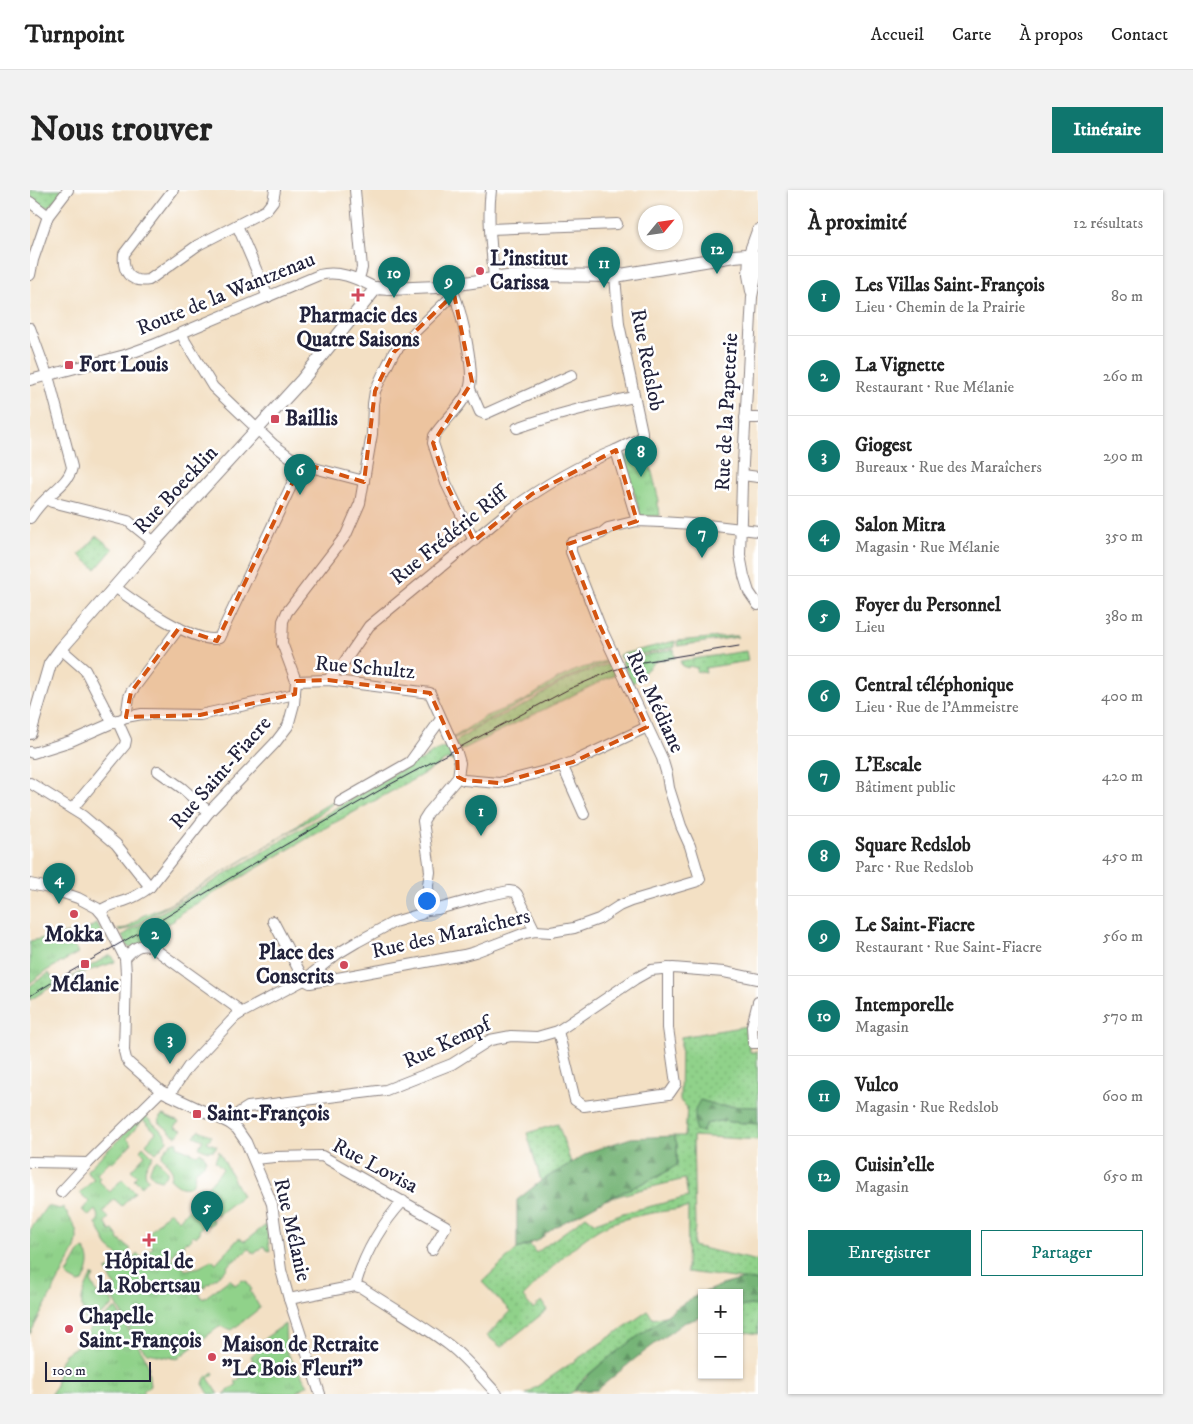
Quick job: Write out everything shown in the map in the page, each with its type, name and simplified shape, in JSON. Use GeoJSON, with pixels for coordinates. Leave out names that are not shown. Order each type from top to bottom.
{"type":"FeatureCollection","features":[{"type":"Feature","properties":{"kind":"main road","name":"Route de la Wantzenau"},"geometry":{"type":"LineString","coordinates":[[376,288],[454,289],[494,279],[541,275],[614,276],[754,254]]}},
{"type":"Feature","properties":{"kind":"main road","name":"Rue Boecklin"},"geometry":{"type":"LineString","coordinates":[[30,733],[34,702],[50,664],[61,649],[154,542],[302,380],[376,288]]}},
{"type":"Feature","properties":{"kind":"street"},"geometry":{"type":"LineString","coordinates":[[30,275],[33,260],[48,216],[68,190]]}},
{"type":"Feature","properties":{"kind":"street"},"geometry":{"type":"LineString","coordinates":[[173,190],[124,254],[123,265],[127,274],[134,279],[149,280],[198,245],[266,210],[273,201],[275,190]]}},
{"type":"Feature","properties":{"kind":"street"},"geometry":{"type":"LineString","coordinates":[[355,190],[362,268],[357,280]]}},
{"type":"Feature","properties":{"kind":"street"},"geometry":{"type":"LineString","coordinates":[[491,190],[489,204],[494,279]]}},
{"type":"Feature","properties":{"kind":"street"},"geometry":{"type":"LineString","coordinates":[[30,202],[48,216]]}},
{"type":"Feature","properties":{"kind":"street"},"geometry":{"type":"LineString","coordinates":[[490,229],[617,224]]}},
{"type":"Feature","properties":{"kind":"street"},"geometry":{"type":"LineString","coordinates":[[237,225],[268,297]]}},
{"type":"Feature","properties":{"kind":"street","name":"Rue de la Papeterie"},"geometry":{"type":"LineString","coordinates":[[754,254],[748,275],[752,296],[753,357],[746,418],[740,555],[743,574],[750,592],[758,605]]}},
{"type":"Feature","properties":{"kind":"street","name":"Route de la Wantzenau"},"geometry":{"type":"LineString","coordinates":[[30,380],[125,355],[182,334],[312,278],[328,274],[339,274],[351,276],[376,288]]}},
{"type":"Feature","properties":{"kind":"street","name":"Rue Redslob"},"geometry":{"type":"LineString","coordinates":[[614,276],[619,324],[642,437],[616,450]]}},
{"type":"Feature","properties":{"kind":"street"},"geometry":{"type":"LineString","coordinates":[[454,289],[467,346],[472,382],[470,389],[437,431],[433,443],[446,484],[474,541]]}},
{"type":"Feature","properties":{"kind":"street","name":"Rue Saint-Fiacre"},"geometry":{"type":"LineString","coordinates":[[100,911],[106,906],[126,901],[150,887],[208,812],[281,736],[290,721],[296,681],[282,643],[283,621],[287,612],[346,535],[360,503],[372,434],[375,391],[394,352],[454,289]]}},
{"type":"Feature","properties":{"kind":"street"},"geometry":{"type":"LineString","coordinates":[[30,328],[48,376],[72,467],[71,472],[54,493],[46,499],[30,518]]}},
{"type":"Feature","properties":{"kind":"street"},"geometry":{"type":"LineString","coordinates":[[182,334],[212,387],[281,451],[302,463],[324,472],[364,481]]}},
{"type":"Feature","properties":{"kind":"street"},"geometry":{"type":"LineString","coordinates":[[470,389],[480,412],[485,414],[572,375]]}},
{"type":"Feature","properties":{"kind":"street"},"geometry":{"type":"LineString","coordinates":[[517,428],[578,408],[634,397]]}},
{"type":"Feature","properties":{"kind":"street"},"geometry":{"type":"LineString","coordinates":[[746,418],[758,418]]}},
{"type":"Feature","properties":{"kind":"street"},"geometry":{"type":"LineString","coordinates":[[616,450],[637,521],[680,523],[758,531]]}},
{"type":"Feature","properties":{"kind":"street","name":"Rue Frédéric Riff"},"geometry":{"type":"LineString","coordinates":[[328,680],[343,664],[369,626],[509,511],[532,494],[570,471],[616,450]]}},
{"type":"Feature","properties":{"kind":"street"},"geometry":{"type":"LineString","coordinates":[[115,587],[158,617],[179,628],[212,639],[219,638],[302,463]]}},
{"type":"Feature","properties":{"kind":"street"},"geometry":{"type":"LineString","coordinates":[[743,475],[758,477]]}},
{"type":"Feature","properties":{"kind":"street"},"geometry":{"type":"LineString","coordinates":[[46,499],[128,521],[154,542]]}},
{"type":"Feature","properties":{"kind":"street","name":"Rue Médiane"},"geometry":{"type":"LineString","coordinates":[[637,521],[608,528],[602,533],[570,543],[571,552],[600,626],[663,764],[681,826],[690,846],[700,879]]}},
{"type":"Feature","properties":{"kind":"street"},"geometry":{"type":"LineString","coordinates":[[118,719],[131,692],[179,628]]}},
{"type":"Feature","properties":{"kind":"street"},"geometry":{"type":"LineString","coordinates":[[61,649],[85,670],[118,719],[126,740],[125,745],[72,809]]}},
{"type":"Feature","properties":{"kind":"street","name":"Rue Schultz"},"geometry":{"type":"LineString","coordinates":[[296,681],[328,680],[430,693],[441,719]]}},
{"type":"Feature","properties":{"kind":"street"},"geometry":{"type":"LineString","coordinates":[[30,752],[33,753],[71,741],[118,719],[142,714],[200,715],[295,694]]}},
{"type":"Feature","properties":{"kind":"street"},"geometry":{"type":"LineString","coordinates":[[340,802],[410,762],[441,719],[460,763],[458,777],[423,821],[430,872],[428,880],[429,904],[427,910]]}},
{"type":"Feature","properties":{"kind":"street"},"geometry":{"type":"LineString","coordinates":[[458,777],[464,780],[499,783],[562,767],[647,727]]}},
{"type":"Feature","properties":{"kind":"street"},"geometry":{"type":"LineString","coordinates":[[562,767],[584,814]]}},
{"type":"Feature","properties":{"kind":"street"},"geometry":{"type":"LineString","coordinates":[[158,771],[182,788],[208,812]]}},
{"type":"Feature","properties":{"kind":"street"},"geometry":{"type":"LineString","coordinates":[[30,783],[83,816],[116,844],[150,887]]}},
{"type":"Feature","properties":{"kind":"street","name":"Rue des Maraîchers"},"geometry":{"type":"LineString","coordinates":[[61,1192],[88,1163],[165,1093],[235,1017],[304,980],[310,983],[464,955],[525,933],[560,931],[580,926],[602,918],[619,906],[631,901],[686,886],[700,879]]}},
{"type":"Feature","properties":{"kind":"street"},"geometry":{"type":"LineString","coordinates":[[30,884],[78,898],[100,911]]}},
{"type":"Feature","properties":{"kind":"street"},"geometry":{"type":"LineString","coordinates":[[273,921],[304,980],[357,942],[394,922],[421,914],[427,910],[438,909],[485,896],[509,891],[517,894],[535,931]]}},
{"type":"Feature","properties":{"kind":"street","name":"Rue Mélanie"},"geometry":{"type":"LineString","coordinates":[[100,911],[125,958],[125,1056],[129,1064],[165,1093],[229,1123],[238,1129],[242,1135],[272,1204],[281,1270],[320,1394]]}},
{"type":"Feature","properties":{"kind":"street"},"geometry":{"type":"LineString","coordinates":[[125,958],[132,950],[142,945],[152,947],[241,1013]]}},
{"type":"Feature","properties":{"kind":"street"},"geometry":{"type":"LineString","coordinates":[[558,1031],[575,1100],[584,1106],[669,1094],[676,1084],[668,1028],[668,968]]}},
{"type":"Feature","properties":{"kind":"street","name":"Rue Kempf"},"geometry":{"type":"LineString","coordinates":[[229,1123],[248,1107],[386,1090],[452,1064],[490,1040],[511,1036],[537,1037],[558,1031],[651,970],[668,968],[724,972],[758,979]]}},
{"type":"Feature","properties":{"kind":"street"},"geometry":{"type":"LineString","coordinates":[[755,1046],[752,1026],[758,1002]]}},
{"type":"Feature","properties":{"kind":"street","name":"Rue Lovisa"},"geometry":{"type":"LineString","coordinates":[[254,1160],[275,1157],[322,1156],[446,1226],[432,1250]]}},
{"type":"Feature","properties":{"kind":"street"},"geometry":{"type":"LineString","coordinates":[[30,1162],[88,1163]]}},
{"type":"Feature","properties":{"kind":"street"},"geometry":{"type":"LineString","coordinates":[[355,1286],[362,1264],[391,1215],[402,1201]]}},
{"type":"Feature","properties":{"kind":"street"},"geometry":{"type":"LineString","coordinates":[[289,1299],[355,1286],[362,1288],[450,1346],[498,1394]]}},
{"type":"Feature","properties":{"kind":"highlighted area"},"geometry":{"type":"Polygon","coordinates":[[[454,294],[472,382],[433,443],[446,483],[474,541],[532,494],[616,450],[637,521],[568,544],[600,626],[647,727],[573,762],[499,783],[464,780],[458,777],[457,753],[430,693],[328,680],[296,681],[295,694],[200,715],[126,717],[131,692],[179,628],[217,641],[302,463],[364,482],[375,391],[383,374],[394,352],[454,294]]]}},
{"type":"Feature","properties":{"kind":"green space"},"geometry":{"type":"Polygon","coordinates":[[[30,190],[64,190],[49,207],[46,207],[30,196],[30,190]]]}},
{"type":"Feature","properties":{"kind":"green space"},"geometry":{"type":"Polygon","coordinates":[[[646,448],[659,501],[657,501],[657,506],[659,507],[660,516],[641,516],[624,457],[646,448]]]}},
{"type":"Feature","properties":{"kind":"green space"},"geometry":{"type":"Polygon","coordinates":[[[97,536],[113,549],[96,569],[79,555],[97,536]]]}},
{"type":"Feature","properties":{"kind":"green space"},"geometry":{"type":"Polygon","coordinates":[[[738,637],[678,646],[677,641],[738,637]]]}},
{"type":"Feature","properties":{"kind":"green space"},"geometry":{"type":"Polygon","coordinates":[[[675,641],[675,647],[621,659],[619,655],[675,641]]]}},
{"type":"Feature","properties":{"kind":"green space"},"geometry":{"type":"Polygon","coordinates":[[[674,649],[675,658],[656,661],[632,684],[622,661],[674,649]]]}},
{"type":"Feature","properties":{"kind":"green space"},"geometry":{"type":"Polygon","coordinates":[[[746,651],[748,661],[705,668],[706,673],[696,671],[697,668],[682,666],[680,661],[746,651]]]}},
{"type":"Feature","properties":{"kind":"green space"},"geometry":{"type":"Polygon","coordinates":[[[609,660],[565,679],[523,703],[453,739],[486,716],[524,701],[559,678],[576,670],[609,660]]]}},
{"type":"Feature","properties":{"kind":"green space"},"geometry":{"type":"Polygon","coordinates":[[[611,663],[616,674],[459,751],[455,742],[483,724],[525,705],[560,683],[611,663]]]}},
{"type":"Feature","properties":{"kind":"green space"},"geometry":{"type":"Polygon","coordinates":[[[448,746],[454,761],[446,760],[182,912],[175,920],[161,926],[162,933],[155,942],[147,941],[130,948],[128,947],[122,936],[131,930],[416,761],[421,761],[433,752],[448,746]]]}},
{"type":"Feature","properties":{"kind":"green space"},"geometry":{"type":"Polygon","coordinates":[[[342,796],[318,815],[131,928],[119,931],[118,929],[127,928],[142,916],[169,905],[291,831],[315,812],[342,796]]]}},
{"type":"Feature","properties":{"kind":"green space"},"geometry":{"type":"Polygon","coordinates":[[[97,923],[102,934],[83,943],[73,944],[70,936],[72,933],[77,937],[97,923]]]}},
{"type":"Feature","properties":{"kind":"green space"},"geometry":{"type":"Polygon","coordinates":[[[68,933],[78,953],[46,971],[30,983],[30,941],[68,933]]]}},
{"type":"Feature","properties":{"kind":"green space"},"geometry":{"type":"Polygon","coordinates":[[[110,955],[115,962],[62,982],[110,955]]]}},
{"type":"Feature","properties":{"kind":"green space"},"geometry":{"type":"Polygon","coordinates":[[[49,973],[56,984],[30,1000],[30,986],[49,973]]]}},
{"type":"Feature","properties":{"kind":"green space"},"geometry":{"type":"Polygon","coordinates":[[[747,1026],[750,1052],[757,1052],[758,1107],[720,1106],[700,1100],[706,1124],[719,1121],[758,1124],[758,1140],[693,1136],[695,1226],[693,1246],[758,1261],[758,1281],[687,1272],[688,1208],[643,1215],[621,1220],[601,1228],[560,1260],[523,1297],[533,1309],[541,1301],[547,1310],[501,1347],[487,1336],[510,1311],[482,1282],[517,1249],[530,1245],[536,1253],[586,1216],[595,1223],[623,1213],[688,1197],[685,1179],[605,1200],[661,1175],[677,1165],[677,1144],[674,1136],[685,1136],[687,1107],[680,1101],[681,1037],[747,1026]]]}},
{"type":"Feature","properties":{"kind":"green space"},"geometry":{"type":"Polygon","coordinates":[[[700,1100],[720,1106],[758,1107],[758,1124],[719,1121],[706,1124],[702,1132],[695,1130],[695,1109],[700,1100]]]}},
{"type":"Feature","properties":{"kind":"green space"},"geometry":{"type":"Polygon","coordinates":[[[144,1115],[166,1135],[167,1141],[156,1153],[146,1144],[156,1132],[143,1120],[127,1138],[132,1143],[113,1163],[110,1161],[97,1174],[100,1177],[98,1180],[110,1192],[122,1179],[135,1192],[122,1206],[114,1199],[103,1212],[109,1218],[105,1222],[110,1231],[113,1230],[118,1239],[131,1249],[120,1257],[108,1247],[96,1223],[99,1218],[95,1210],[89,1216],[82,1210],[89,1202],[80,1193],[94,1179],[86,1171],[144,1115]]]}},
{"type":"Feature","properties":{"kind":"green space"},"geometry":{"type":"Polygon","coordinates":[[[163,1115],[179,1122],[175,1127],[182,1130],[177,1136],[159,1122],[160,1117],[163,1115]]]}},
{"type":"Feature","properties":{"kind":"green space"},"geometry":{"type":"Polygon","coordinates":[[[558,1124],[571,1163],[541,1181],[527,1133],[558,1124]]]}},
{"type":"Feature","properties":{"kind":"green space"},"geometry":{"type":"Polygon","coordinates":[[[199,1130],[212,1136],[207,1142],[217,1146],[214,1150],[208,1151],[199,1147],[203,1140],[194,1136],[199,1130]]]}},
{"type":"Feature","properties":{"kind":"green space"},"geometry":{"type":"Polygon","coordinates":[[[674,1136],[677,1144],[677,1165],[661,1175],[605,1200],[555,1227],[537,1241],[517,1249],[517,1200],[541,1181],[591,1151],[631,1138],[674,1136]]]}},
{"type":"Feature","properties":{"kind":"green space"},"geometry":{"type":"Polygon","coordinates":[[[178,1142],[177,1146],[197,1155],[200,1152],[206,1158],[195,1173],[194,1182],[189,1187],[181,1187],[170,1179],[172,1170],[162,1156],[167,1148],[178,1142]]]}},
{"type":"Feature","properties":{"kind":"green space"},"geometry":{"type":"Polygon","coordinates":[[[143,1146],[153,1156],[145,1171],[149,1180],[142,1186],[134,1179],[137,1176],[131,1170],[145,1155],[140,1150],[143,1146]]]}},
{"type":"Feature","properties":{"kind":"green space"},"geometry":{"type":"Polygon","coordinates":[[[219,1151],[242,1196],[217,1215],[211,1208],[206,1211],[214,1222],[209,1226],[207,1224],[199,1230],[200,1233],[196,1237],[194,1235],[191,1237],[192,1239],[188,1243],[186,1241],[183,1244],[184,1246],[175,1250],[176,1252],[171,1256],[185,1270],[200,1267],[211,1260],[216,1263],[239,1238],[245,1241],[266,1225],[270,1251],[264,1246],[254,1254],[249,1249],[198,1292],[203,1299],[230,1279],[235,1285],[242,1280],[246,1281],[260,1308],[232,1330],[220,1326],[177,1359],[147,1353],[132,1333],[110,1292],[116,1288],[106,1270],[134,1258],[137,1254],[142,1258],[153,1247],[144,1238],[169,1211],[179,1220],[194,1203],[198,1204],[212,1190],[208,1186],[223,1169],[215,1161],[219,1151]]]}},
{"type":"Feature","properties":{"kind":"green space"},"geometry":{"type":"Polygon","coordinates":[[[157,1159],[167,1171],[167,1175],[161,1180],[153,1177],[150,1172],[157,1159]]]}},
{"type":"Feature","properties":{"kind":"green space"},"geometry":{"type":"Polygon","coordinates":[[[47,1206],[60,1209],[63,1207],[74,1225],[77,1241],[72,1255],[30,1334],[30,1230],[47,1206]]]}},
{"type":"Feature","properties":{"kind":"green space"},"geometry":{"type":"Polygon","coordinates":[[[84,1249],[87,1253],[89,1266],[83,1282],[79,1283],[68,1277],[67,1274],[80,1251],[84,1249]]]}},
{"type":"Feature","properties":{"kind":"green space"},"geometry":{"type":"Polygon","coordinates":[[[91,1276],[94,1276],[91,1281],[99,1297],[107,1293],[114,1305],[87,1325],[82,1300],[91,1276]]]}},
{"type":"Feature","properties":{"kind":"green space"},"geometry":{"type":"Polygon","coordinates":[[[744,1279],[758,1281],[758,1306],[743,1306],[743,1289],[712,1289],[744,1279]]]}},
{"type":"Feature","properties":{"kind":"green space"},"geometry":{"type":"Polygon","coordinates":[[[698,1295],[698,1318],[683,1323],[597,1390],[574,1391],[612,1355],[698,1295]]]}},
{"type":"Feature","properties":{"kind":"green space"},"geometry":{"type":"Polygon","coordinates":[[[743,1306],[758,1306],[758,1334],[743,1332],[743,1306]]]}},
{"type":"Feature","properties":{"kind":"green space"},"geometry":{"type":"Polygon","coordinates":[[[116,1308],[144,1355],[149,1368],[150,1386],[143,1391],[145,1394],[51,1394],[56,1386],[59,1364],[65,1354],[83,1342],[91,1327],[116,1308]]]}},
{"type":"Feature","properties":{"kind":"green space"},"geometry":{"type":"Polygon","coordinates":[[[648,1311],[653,1319],[668,1315],[602,1363],[584,1378],[574,1391],[569,1394],[526,1394],[648,1311]]]}},
{"type":"Feature","properties":{"kind":"green space"},"geometry":{"type":"Polygon","coordinates":[[[285,1324],[286,1351],[308,1385],[297,1391],[297,1394],[224,1394],[237,1384],[235,1382],[255,1366],[251,1356],[260,1349],[261,1341],[285,1324]]]}},
{"type":"Feature","properties":{"kind":"green space"},"geometry":{"type":"Polygon","coordinates":[[[213,1372],[214,1374],[208,1378],[219,1394],[209,1394],[203,1384],[205,1378],[213,1372]]]}},
{"type":"Feature","properties":{"kind":"tram line"},"geometry":{"type":"LineString","coordinates":[[30,996],[389,785],[569,689],[611,671],[637,663],[739,646]]}},
{"type":"Feature","properties":{"kind":"place","name":"L'institut Carissa"},"geometry":{"type":"Point","coordinates":[480,271]}},
{"type":"Feature","properties":{"kind":"place","name":"Cuisin'elle"},"geometry":{"type":"Point","coordinates":[717,274]}},
{"type":"Feature","properties":{"kind":"place","name":"Vulco"},"geometry":{"type":"Point","coordinates":[604,288]}},
{"type":"Feature","properties":{"kind":"place","name":"Pharmacie des Quatre Saisons"},"geometry":{"type":"Point","coordinates":[358,295]}},
{"type":"Feature","properties":{"kind":"place","name":"Intemporelle"},"geometry":{"type":"Point","coordinates":[394,298]}},
{"type":"Feature","properties":{"kind":"place","name":"Le Saint-Fiacre"},"geometry":{"type":"Point","coordinates":[449,306]}},
{"type":"Feature","properties":{"kind":"place","name":"Fort Louis"},"geometry":{"type":"Point","coordinates":[69,365]}},
{"type":"Feature","properties":{"kind":"place","name":"Baillis"},"geometry":{"type":"Point","coordinates":[275,419]}},
{"type":"Feature","properties":{"kind":"place","name":"Square Redslob"},"geometry":{"type":"Point","coordinates":[641,477]}},
{"type":"Feature","properties":{"kind":"place","name":"Central téléphonique"},"geometry":{"type":"Point","coordinates":[300,495]}},
{"type":"Feature","properties":{"kind":"place","name":"L’Escale"},"geometry":{"type":"Point","coordinates":[702,558]}},
{"type":"Feature","properties":{"kind":"place","name":"Les Villas Saint-François"},"geometry":{"type":"Point","coordinates":[481,836]}},
{"type":"Feature","properties":{"kind":"place","name":"Salon Mitra"},"geometry":{"type":"Point","coordinates":[59,904]}},
{"type":"Feature","properties":{"kind":"place","name":"Mokka"},"geometry":{"type":"Point","coordinates":[74,914]}},
{"type":"Feature","properties":{"kind":"place","name":"La Vignette"},"geometry":{"type":"Point","coordinates":[155,959]}},
{"type":"Feature","properties":{"kind":"place","name":"Mélanie"},"geometry":{"type":"Point","coordinates":[85,964]}},
{"type":"Feature","properties":{"kind":"place","name":"Place des Conscrits"},"geometry":{"type":"Point","coordinates":[344,965]}},
{"type":"Feature","properties":{"kind":"place","name":"Giogest"},"geometry":{"type":"Point","coordinates":[170,1064]}},
{"type":"Feature","properties":{"kind":"place","name":"Saint-François"},"geometry":{"type":"Point","coordinates":[197,1114]}},
{"type":"Feature","properties":{"kind":"place","name":"Foyer du Personnel"},"geometry":{"type":"Point","coordinates":[207,1232]}},
{"type":"Feature","properties":{"kind":"place","name":"Hôpital de la Robertsau"},"geometry":{"type":"Point","coordinates":[149,1240]}},
{"type":"Feature","properties":{"kind":"place","name":"Chapelle Saint-François"},"geometry":{"type":"Point","coordinates":[69,1329]}},
{"type":"Feature","properties":{"kind":"place","name":"Maison de Retraite \"Le Bois Fleuri\""},"geometry":{"type":"Point","coordinates":[212,1357]}}]}
